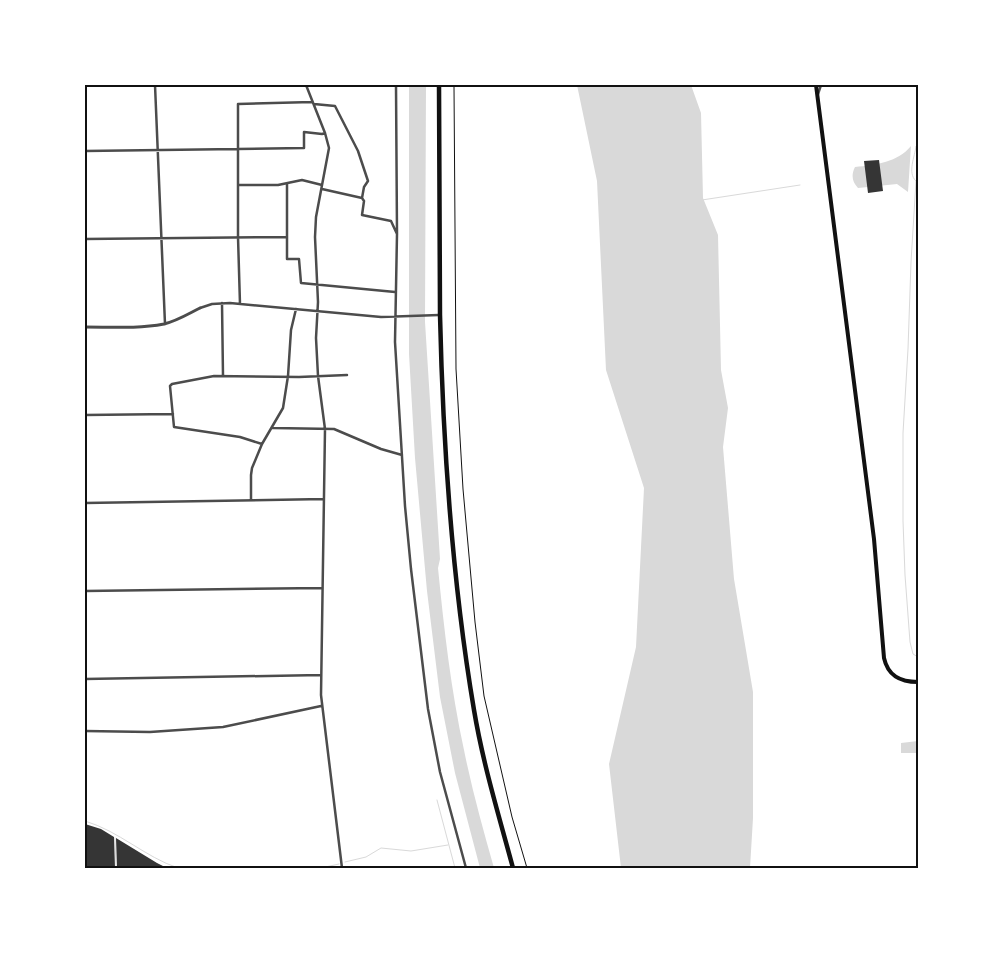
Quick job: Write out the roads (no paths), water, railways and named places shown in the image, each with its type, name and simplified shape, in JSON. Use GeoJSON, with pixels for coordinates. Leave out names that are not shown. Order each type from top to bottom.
{"type":"FeatureCollection","features":[{"type":"Feature","properties":{"kind":"main road"},"geometry":{"type":"LineString","coordinates":[[439,85],[440,315],[448,491],[458,592],[478,728],[487,771],[513,868]]}},
{"type":"Feature","properties":{"kind":"main road"},"geometry":{"type":"LineString","coordinates":[[816,85],[874,539],[884,658],[887,667],[897,679],[907,682],[918,682]]}},
{"type":"Feature","properties":{"kind":"street"},"geometry":{"type":"LineString","coordinates":[[154,85],[165,324]]}},
{"type":"Feature","properties":{"kind":"street"},"geometry":{"type":"LineString","coordinates":[[306,85],[326,133],[329,148],[316,217],[315,237],[318,310],[316,338],[318,376],[325,429],[321,706],[342,868]]}},
{"type":"Feature","properties":{"kind":"street"},"geometry":{"type":"LineString","coordinates":[[396,85],[397,234],[395,317],[410,570],[428,709],[440,772],[466,868]]}},
{"type":"Feature","properties":{"kind":"street"},"geometry":{"type":"LineString","coordinates":[[817,95],[821,85]]}},
{"type":"Feature","properties":{"kind":"street"},"geometry":{"type":"LineString","coordinates":[[240,304],[238,104],[313,103],[336,106],[358,151],[368,181],[364,187],[362,198],[364,201],[362,215],[391,221],[397,234]]}},
{"type":"Feature","properties":{"kind":"street"},"geometry":{"type":"LineString","coordinates":[[85,151],[304,148],[304,132],[326,133]]}},
{"type":"Feature","properties":{"kind":"street"},"geometry":{"type":"LineString","coordinates":[[238,185],[287,184],[302,180],[322,185]]}},
{"type":"Feature","properties":{"kind":"street"},"geometry":{"type":"LineString","coordinates":[[287,184],[287,259],[299,259],[301,284],[395,292]]}},
{"type":"Feature","properties":{"kind":"street"},"geometry":{"type":"LineString","coordinates":[[322,189],[362,198]]}},
{"type":"Feature","properties":{"kind":"street"},"geometry":{"type":"LineString","coordinates":[[85,239],[287,237]]}},
{"type":"Feature","properties":{"kind":"street"},"geometry":{"type":"LineString","coordinates":[[85,327],[165,324],[200,308],[222,303],[395,317],[440,315]]}},
{"type":"Feature","properties":{"kind":"street"},"geometry":{"type":"LineString","coordinates":[[222,303],[224,376]]}},
{"type":"Feature","properties":{"kind":"street"},"geometry":{"type":"LineString","coordinates":[[251,500],[251,475],[262,444],[283,408],[288,376],[291,330],[296,309]]}},
{"type":"Feature","properties":{"kind":"street"},"geometry":{"type":"LineString","coordinates":[[262,444],[240,437],[174,427],[170,386],[172,384],[224,376],[347,375]]}},
{"type":"Feature","properties":{"kind":"street"},"geometry":{"type":"LineString","coordinates":[[85,415],[173,414]]}},
{"type":"Feature","properties":{"kind":"street"},"geometry":{"type":"LineString","coordinates":[[273,428],[334,429],[381,449],[402,455]]}},
{"type":"Feature","properties":{"kind":"street"},"geometry":{"type":"LineString","coordinates":[[85,503],[324,499]]}},
{"type":"Feature","properties":{"kind":"street"},"geometry":{"type":"LineString","coordinates":[[85,591],[322,588]]}},
{"type":"Feature","properties":{"kind":"street"},"geometry":{"type":"LineString","coordinates":[[85,679],[321,675]]}},
{"type":"Feature","properties":{"kind":"street"},"geometry":{"type":"LineString","coordinates":[[85,731],[150,732],[223,727],[321,706]]}},
{"type":"Feature","properties":{"kind":"waterway"},"geometry":{"type":"LineString","coordinates":[[918,144],[912,164],[912,174],[916,181],[903,433],[905,575],[910,642],[913,654],[918,657]]}},
{"type":"Feature","properties":{"kind":"waterway"},"geometry":{"type":"LineString","coordinates":[[702,200],[800,185]]}},
{"type":"Feature","properties":{"kind":"waterway"},"geometry":{"type":"LineString","coordinates":[[437,800],[455,868]]}},
{"type":"Feature","properties":{"kind":"waterway"},"geometry":{"type":"LineString","coordinates":[[85,821],[109,831],[154,857],[178,868]]}},
{"type":"Feature","properties":{"kind":"waterway"},"geometry":{"type":"LineString","coordinates":[[115,838],[116,868]]}},
{"type":"Feature","properties":{"kind":"waterway"},"geometry":{"type":"LineString","coordinates":[[345,862],[366,857],[381,848],[411,851],[448,845]]}},
{"type":"Feature","properties":{"kind":"waterway"},"geometry":{"type":"LineString","coordinates":[[321,868],[339,864]]}}]}
